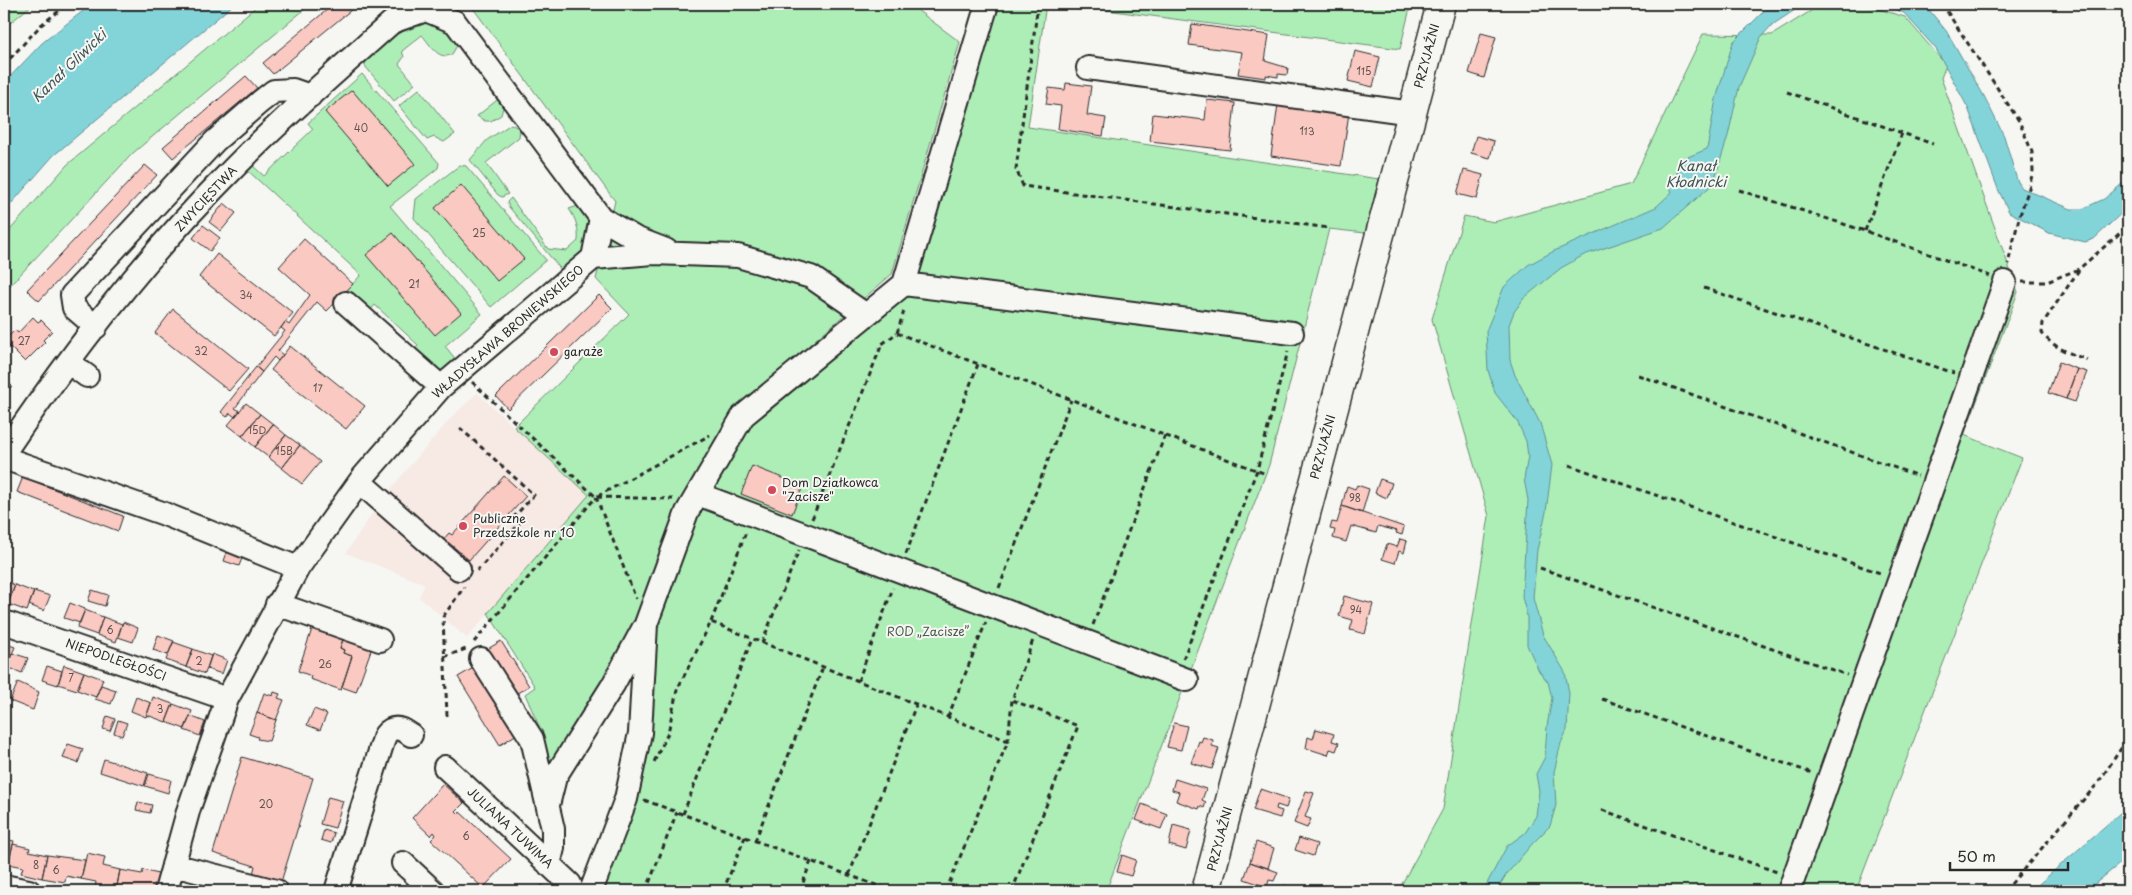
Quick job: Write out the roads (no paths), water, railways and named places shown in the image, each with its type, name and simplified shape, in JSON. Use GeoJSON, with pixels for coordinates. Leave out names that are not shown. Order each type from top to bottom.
{"type":"FeatureCollection","features":[{"type":"Feature","properties":{"kind":"main road","name":"PRZYJAŹNI"},"geometry":{"type":"LineString","coordinates":[[1206,891],[1441,4]]}},
{"type":"Feature","properties":{"kind":"street"},"geometry":{"type":"LineString","coordinates":[[548,807],[555,776],[613,684],[646,624],[688,512],[743,416],[866,315],[908,285],[986,4]]}},
{"type":"Feature","properties":{"kind":"street","name":"ZWYCIĘSTWA"},"geometry":{"type":"LineString","coordinates":[[4,453],[96,327],[150,260],[226,176],[310,96],[392,22],[426,10],[455,22],[602,218]]}},
{"type":"Feature","properties":{"kind":"street"},"geometry":{"type":"LineString","coordinates":[[1088,68],[1412,113]]}},
{"type":"Feature","properties":{"kind":"street"},"geometry":{"type":"LineString","coordinates":[[96,327],[74,308],[72,295],[215,141],[260,102],[274,92],[293,90],[310,96]]}},
{"type":"Feature","properties":{"kind":"street"},"geometry":{"type":"LineString","coordinates":[[602,218],[635,238],[677,254]]}},
{"type":"Feature","properties":{"kind":"street","name":"WŁADYSŁAWA BRONIEWSKIEGO"},"geometry":{"type":"LineString","coordinates":[[166,891],[189,808],[228,699],[298,568],[360,482],[440,388],[593,258],[602,218]]}},
{"type":"Feature","properties":{"kind":"street"},"geometry":{"type":"LineString","coordinates":[[593,258],[653,253],[738,256],[811,277],[866,315]]}},
{"type":"Feature","properties":{"kind":"street"},"geometry":{"type":"LineString","coordinates":[[1791,884],[2005,282]]}},
{"type":"Feature","properties":{"kind":"street"},"geometry":{"type":"LineString","coordinates":[[908,285],[1292,333]]}},
{"type":"Feature","properties":{"kind":"street"},"geometry":{"type":"LineString","coordinates":[[346,303],[440,388]]}},
{"type":"Feature","properties":{"kind":"street"},"geometry":{"type":"LineString","coordinates":[[69,363],[87,376]]}},
{"type":"Feature","properties":{"kind":"street"},"geometry":{"type":"LineString","coordinates":[[4,458],[162,513],[298,568]]}},
{"type":"Feature","properties":{"kind":"street"},"geometry":{"type":"LineString","coordinates":[[360,482],[468,574]]}},
{"type":"Feature","properties":{"kind":"street"},"geometry":{"type":"LineString","coordinates":[[696,497],[753,515],[1181,678]]}},
{"type":"Feature","properties":{"kind":"street"},"geometry":{"type":"LineString","coordinates":[[278,604],[380,640]]}},
{"type":"Feature","properties":{"kind":"street","name":"NIEPODLEGŁOŚCI"},"geometry":{"type":"LineString","coordinates":[[4,622],[228,699]]}},
{"type":"Feature","properties":{"kind":"street"},"geometry":{"type":"LineString","coordinates":[[591,891],[626,800],[638,742],[646,624]]}},
{"type":"Feature","properties":{"kind":"street"},"geometry":{"type":"LineString","coordinates":[[481,659],[532,739],[553,829],[553,848],[549,865]]}},
{"type":"Feature","properties":{"kind":"street"},"geometry":{"type":"LineString","coordinates":[[336,891],[385,734],[390,729],[397,728],[411,734]]}},
{"type":"Feature","properties":{"kind":"street","name":"JULIANA TUWIMA"},"geometry":{"type":"LineString","coordinates":[[446,767],[570,884],[572,891]]}},
{"type":"Feature","properties":{"kind":"street"},"geometry":{"type":"LineString","coordinates":[[403,863],[433,891]]}},
{"type":"Feature","properties":{"kind":"street"},"geometry":{"type":"LineString","coordinates":[[173,864],[276,891]]}},
{"type":"Feature","properties":{"kind":"street"},"geometry":{"type":"LineString","coordinates":[[4,886],[29,891]]}},
{"type":"Feature","properties":{"kind":"water","name":"Kanał Gliwicki"},"geometry":{"type":"Polygon","coordinates":[[[92,4],[234,4],[53,156],[4,212],[4,83],[42,43],[92,4]]]}},
{"type":"Feature","properties":{"kind":"water","name":"Kanał Kłodnicki"},"geometry":{"type":"Polygon","coordinates":[[[1771,4],[1804,4],[1772,25],[1761,37],[1739,87],[1728,136],[1713,184],[1663,228],[1584,255],[1561,268],[1524,298],[1514,312],[1509,325],[1510,360],[1515,375],[1540,423],[1552,465],[1546,512],[1537,550],[1533,598],[1543,635],[1565,672],[1569,693],[1567,730],[1561,743],[1554,772],[1556,805],[1550,826],[1506,875],[1496,891],[1483,891],[1507,846],[1525,833],[1536,816],[1539,791],[1536,774],[1545,757],[1547,726],[1552,698],[1548,682],[1539,671],[1527,645],[1527,616],[1522,597],[1528,500],[1524,479],[1528,456],[1526,441],[1517,421],[1495,393],[1488,370],[1486,331],[1504,287],[1528,265],[1554,251],[1656,207],[1672,192],[1670,188],[1683,159],[1707,149],[1716,99],[1733,42],[1771,4]]]}},
{"type":"Feature","properties":{"kind":"water"},"geometry":{"type":"Polygon","coordinates":[[[1881,4],[1921,4],[1930,11],[1947,32],[1984,96],[2004,136],[2017,180],[2022,188],[2071,209],[2082,209],[2104,199],[2128,179],[2128,207],[2094,239],[2085,242],[2049,233],[2009,212],[1998,189],[1968,108],[1936,49],[1904,13],[1881,4]]]}},
{"type":"Feature","properties":{"kind":"water"},"geometry":{"type":"Polygon","coordinates":[[[2128,806],[2128,857],[2086,891],[2031,891],[2128,806]]]}},
{"type":"Feature","properties":{"kind":"place","name":"garaże"},"geometry":{"type":"Point","coordinates":[554,352]}},
{"type":"Feature","properties":{"kind":"place","name":"Dom Działkowca \"Zacisze\""},"geometry":{"type":"Point","coordinates":[772,490]}},
{"type":"Feature","properties":{"kind":"place","name":"Publiczne Przedszkole nr 10"},"geometry":{"type":"Point","coordinates":[463,526]}},
{"type":"Feature","properties":{"kind":"park label","name":"ROD „Zacisze”"},"geometry":{"type":"Point","coordinates":[928,632]}}]}
